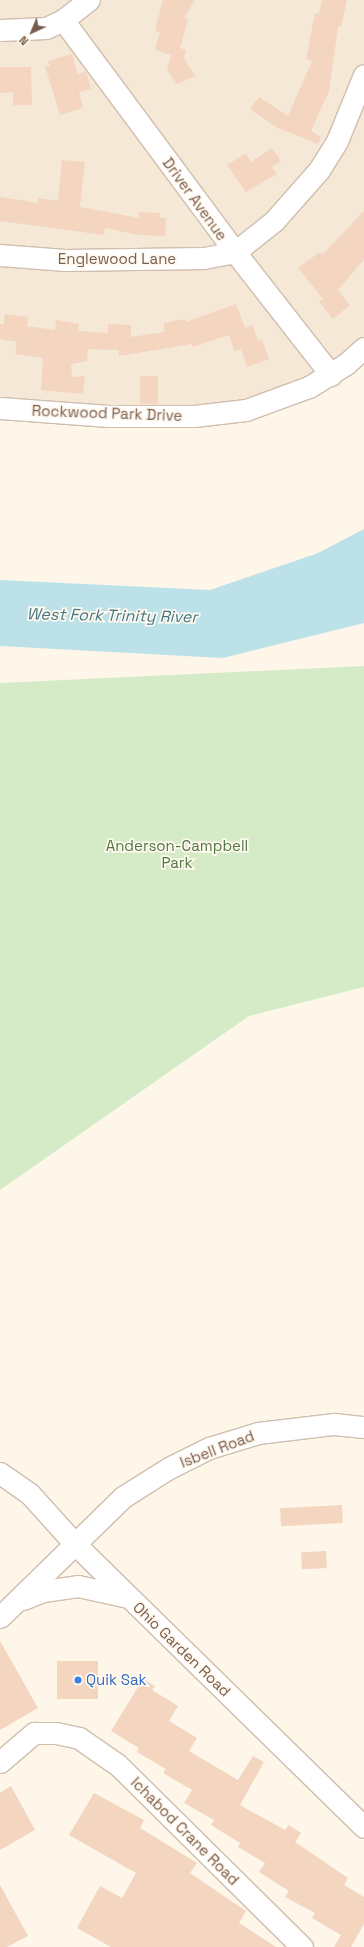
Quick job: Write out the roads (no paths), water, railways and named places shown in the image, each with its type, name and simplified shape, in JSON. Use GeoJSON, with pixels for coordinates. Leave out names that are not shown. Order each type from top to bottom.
{"type":"FeatureCollection","features":[{"type":"Feature","properties":{"kind":"street"},"geometry":{"type":"LineString","coordinates":[[0,30],[46,28],[63,20],[89,0]]}},
{"type":"Feature","properties":{"kind":"street","name":"Driver Avenue"},"geometry":{"type":"LineString","coordinates":[[63,20],[234,252],[331,375]]}},
{"type":"Feature","properties":{"kind":"street"},"geometry":{"type":"LineString","coordinates":[[234,252],[274,222],[319,170],[337,141],[364,75]]}},
{"type":"Feature","properties":{"kind":"street","name":"Englewood Lane"},"geometry":{"type":"LineString","coordinates":[[0,255],[65,260],[204,258],[234,252]]}},
{"type":"Feature","properties":{"kind":"street","name":"Rockwood Park Drive"},"geometry":{"type":"LineString","coordinates":[[0,408],[109,416],[194,416],[246,410],[309,387],[331,375],[364,348]]}},
{"type":"Feature","properties":{"kind":"street","name":"Isbell Road"},"geometry":{"type":"LineString","coordinates":[[74,1544],[123,1497],[169,1468],[209,1448],[258,1433],[334,1424],[364,1427]]}},
{"type":"Feature","properties":{"kind":"street","name":"Ohio Garden Road"},"geometry":{"type":"LineString","coordinates":[[0,1473],[29,1493],[74,1544],[364,1827]]}},
{"type":"Feature","properties":{"kind":"street"},"geometry":{"type":"LineString","coordinates":[[0,1617],[74,1544]]}},
{"type":"Feature","properties":{"kind":"street"},"geometry":{"type":"LineString","coordinates":[[15,1602],[43,1591],[78,1586],[129,1597]]}},
{"type":"Feature","properties":{"kind":"street","name":"Ichabod Crane Road"},"geometry":{"type":"LineString","coordinates":[[0,1762],[34,1733],[56,1733],[79,1738],[118,1765],[302,1947]]}},
{"type":"Feature","properties":{"kind":"water","name":"West Fork Trinity River"},"geometry":{"type":"Polygon","coordinates":[[[364,529],[364,623],[223,658],[0,646],[0,580],[210,590],[318,553],[364,529]]]}},
{"type":"Feature","properties":{"kind":"place","name":"Quik Sak"},"geometry":{"type":"Point","coordinates":[78,1680]}},
{"type":"Feature","properties":{"kind":"park label","name":"Anderson-Campbell Park"},"geometry":{"type":"Point","coordinates":[177,854]}}]}
